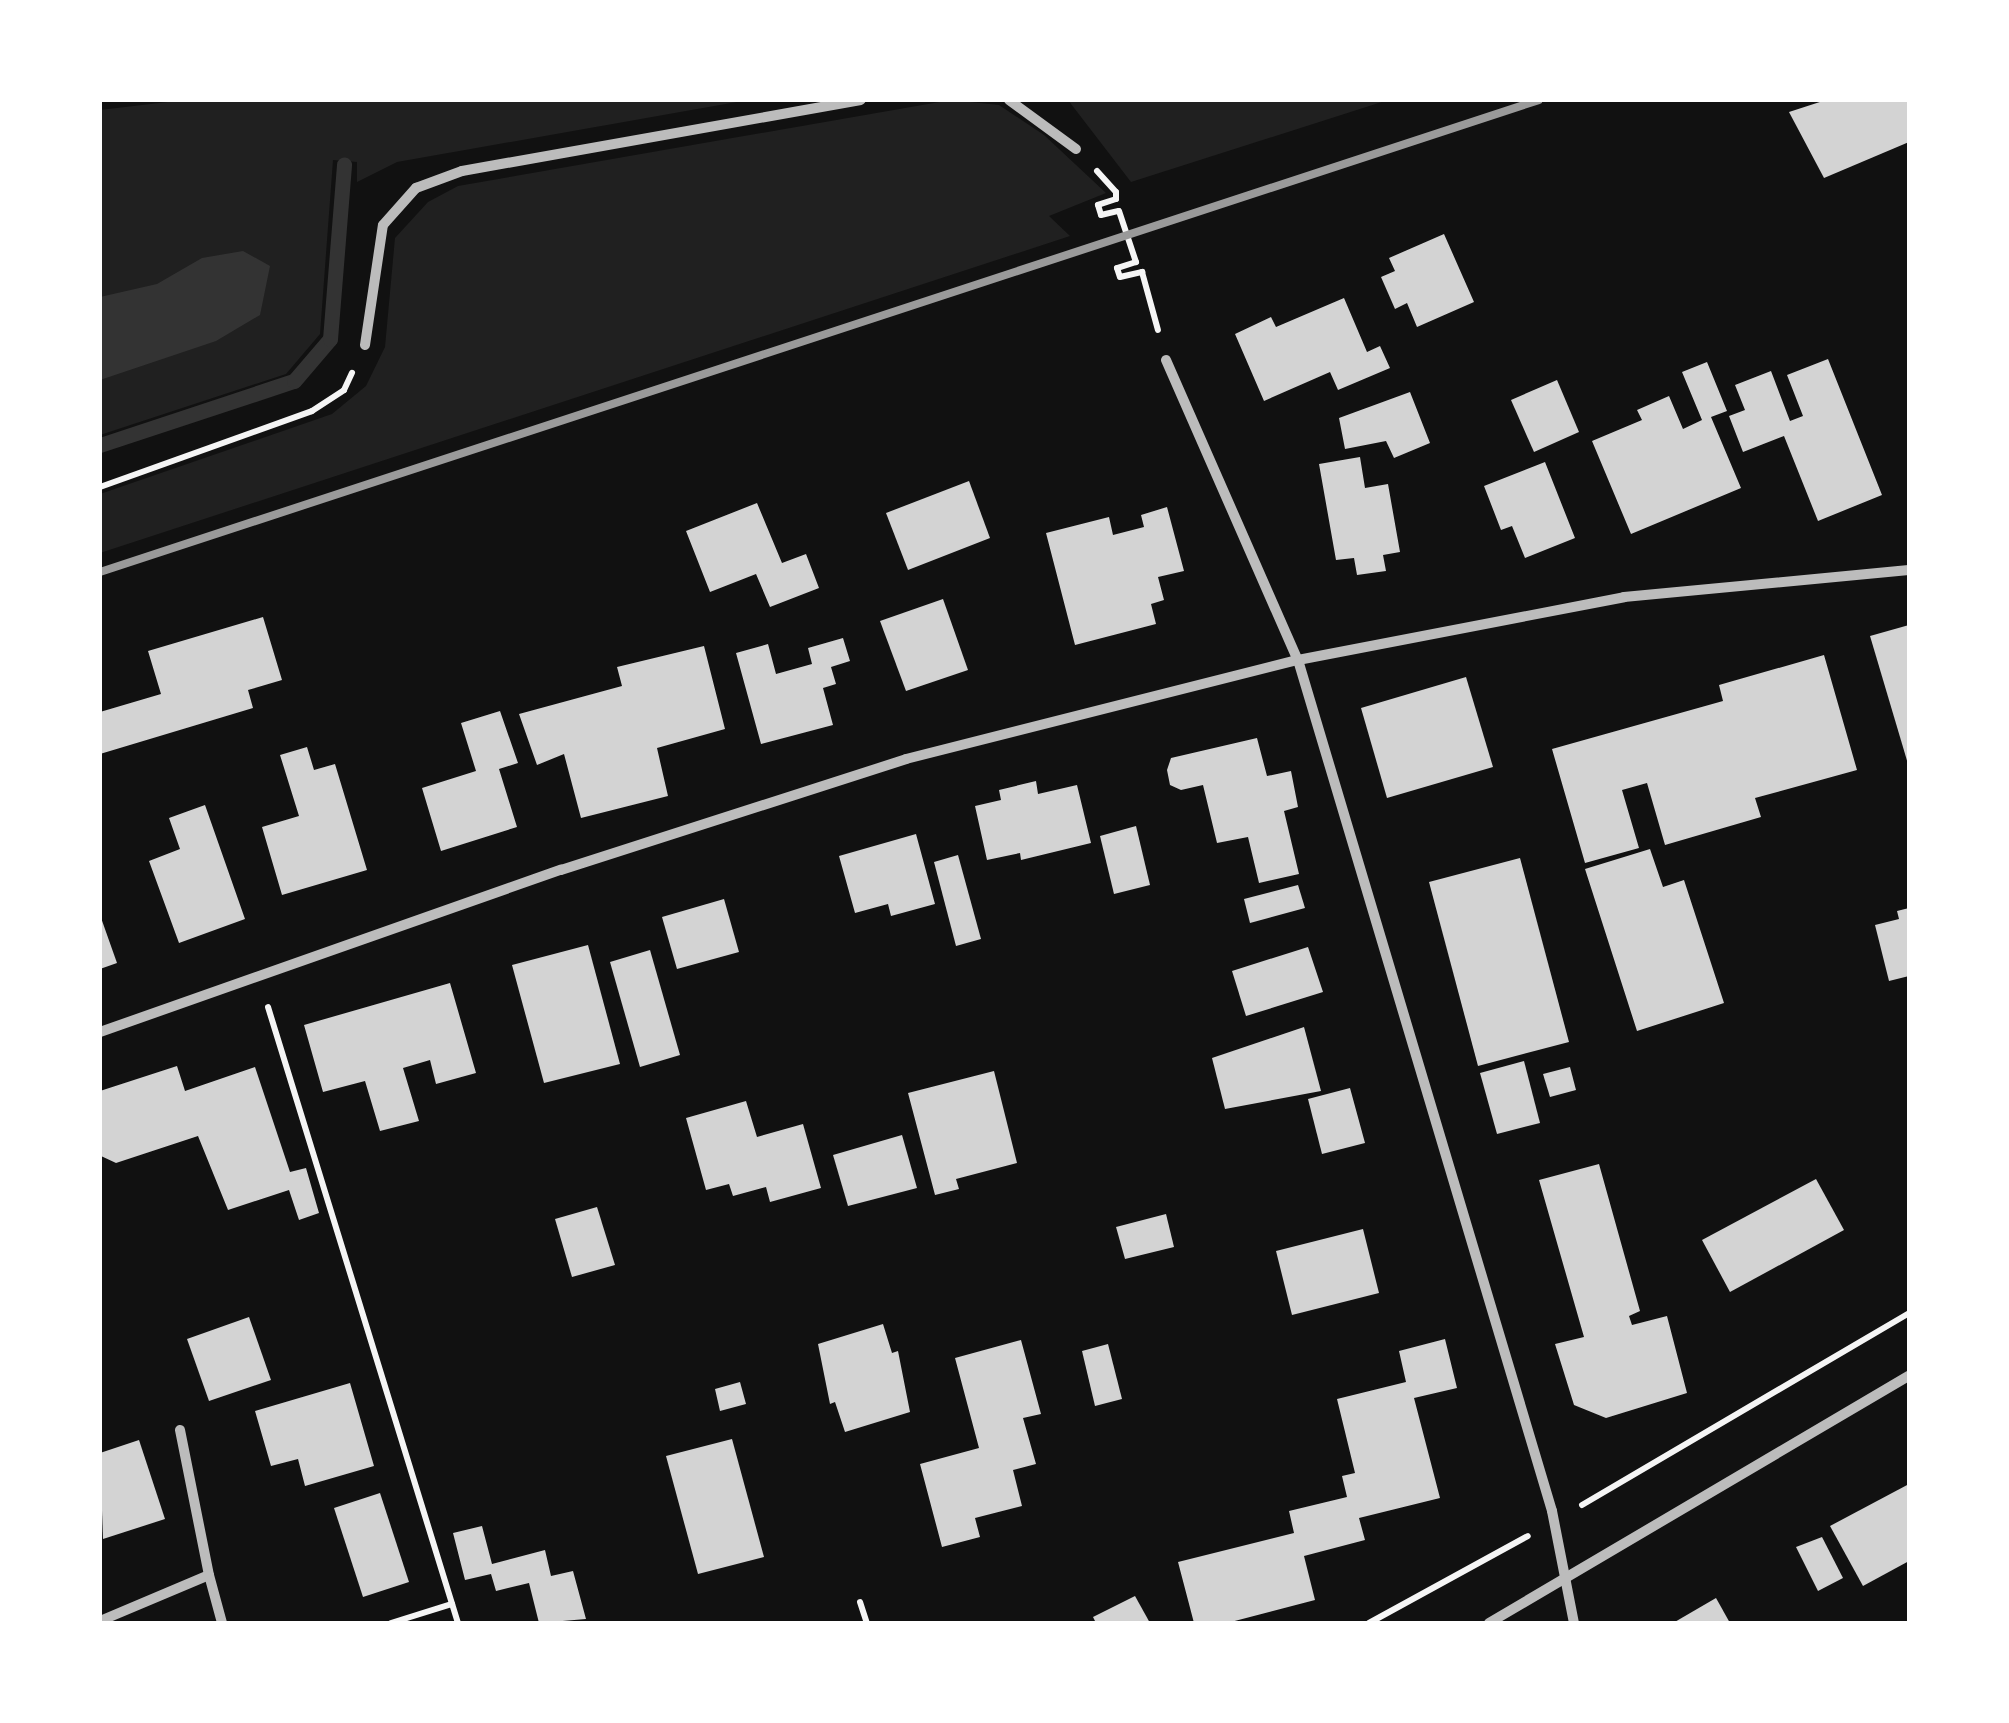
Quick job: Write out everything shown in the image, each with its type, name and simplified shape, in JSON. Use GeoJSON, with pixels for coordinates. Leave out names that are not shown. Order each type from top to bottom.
{"type":"FeatureCollection","features":[{"type":"Feature","properties":{"kind":"street"},"geometry":{"type":"LineString","coordinates":[[366,345],[383,225],[416,188],[462,171],[861,100]]}},
{"type":"Feature","properties":{"kind":"street"},"geometry":{"type":"LineString","coordinates":[[1009,100],[1076,149]]}},
{"type":"Feature","properties":{"kind":"street"},"geometry":{"type":"LineString","coordinates":[[1166,360],[1298,660],[1554,1521],[1569,1576],[1574,1623]]}},
{"type":"Feature","properties":{"kind":"street"},"geometry":{"type":"LineString","coordinates":[[100,1032],[906,760],[1298,660],[1624,597],[1909,570]]}},
{"type":"Feature","properties":{"kind":"street"},"geometry":{"type":"LineString","coordinates":[[1489,1623],[1909,1376]]}},
{"type":"Feature","properties":{"kind":"street"},"geometry":{"type":"LineString","coordinates":[[180,1430],[222,1623]]}},
{"type":"Feature","properties":{"kind":"street"},"geometry":{"type":"LineString","coordinates":[[100,1621],[209,1575]]}},
{"type":"Feature","properties":{"kind":"path"},"geometry":{"type":"LineString","coordinates":[[1076,149],[1116,192],[1116,199],[1098,205],[1102,215],[1119,211],[1136,262],[1117,268],[1120,277],[1142,272],[1166,360]]}},
{"type":"Feature","properties":{"kind":"path"},"geometry":{"type":"LineString","coordinates":[[100,486],[312,411],[344,390],[366,345]]}},
{"type":"Feature","properties":{"kind":"path"},"geometry":{"type":"LineString","coordinates":[[259,977],[458,1623]]}},
{"type":"Feature","properties":{"kind":"path"},"geometry":{"type":"LineString","coordinates":[[1369,1623],[1554,1521],[1909,1313]]}},
{"type":"Feature","properties":{"kind":"path"},"geometry":{"type":"LineString","coordinates":[[860,1602],[867,1623]]}},
{"type":"Feature","properties":{"kind":"path"},"geometry":{"type":"LineString","coordinates":[[390,1623],[452,1604]]}},
{"type":"Feature","properties":{"kind":"shaded area"},"geometry":{"type":"Polygon","coordinates":[[[185,100],[748,100],[397,162],[357,182],[357,162],[333,160],[320,334],[286,374],[100,435],[100,110],[185,100]]]}},
{"type":"Feature","properties":{"kind":"shaded area"},"geometry":{"type":"Polygon","coordinates":[[[951,100],[999,105],[1044,135],[1106,193],[1049,216],[1070,236],[100,553],[100,494],[332,414],[366,386],[385,347],[395,238],[428,202],[458,186],[951,100]]]}},
{"type":"Feature","properties":{"kind":"shaded area"},"geometry":{"type":"Polygon","coordinates":[[[1068,100],[1388,100],[1131,182],[1068,100]]]}},
{"type":"Feature","properties":{"kind":"shaded area"},"geometry":{"type":"Polygon","coordinates":[[[243,251],[270,266],[260,315],[216,341],[100,380],[100,297],[157,284],[202,258],[243,251]]]}},
{"type":"Feature","properties":{"kind":"building"},"geometry":{"type":"Polygon","coordinates":[[[1826,100],[1909,100],[1909,142],[1824,178],[1789,112],[1826,100]]]}},
{"type":"Feature","properties":{"kind":"building"},"geometry":{"type":"Polygon","coordinates":[[[1444,234],[1474,302],[1417,327],[1407,303],[1395,309],[1381,277],[1395,271],[1389,258],[1444,234]]]}},
{"type":"Feature","properties":{"kind":"building"},"geometry":{"type":"Polygon","coordinates":[[[1344,298],[1367,352],[1380,346],[1390,368],[1338,390],[1330,372],[1264,401],[1235,334],[1271,317],[1276,327],[1344,298]]]}},
{"type":"Feature","properties":{"kind":"building"},"geometry":{"type":"Polygon","coordinates":[[[1828,359],[1882,495],[1818,521],[1784,436],[1743,452],[1729,416],[1745,410],[1735,385],[1771,371],[1790,421],[1803,416],[1787,375],[1828,359]]]}},
{"type":"Feature","properties":{"kind":"building"},"geometry":{"type":"Polygon","coordinates":[[[1707,362],[1727,411],[1711,417],[1741,488],[1631,534],[1592,441],[1642,420],[1637,410],[1669,396],[1683,429],[1702,420],[1682,372],[1707,362]]]}},
{"type":"Feature","properties":{"kind":"building"},"geometry":{"type":"Polygon","coordinates":[[[1557,380],[1579,432],[1534,452],[1511,400],[1557,380]]]}},
{"type":"Feature","properties":{"kind":"building"},"geometry":{"type":"Polygon","coordinates":[[[1410,392],[1430,443],[1394,458],[1386,441],[1345,449],[1339,418],[1410,392]]]}},
{"type":"Feature","properties":{"kind":"building"},"geometry":{"type":"Polygon","coordinates":[[[1360,457],[1365,488],[1388,484],[1400,552],[1383,555],[1386,571],[1357,575],[1354,558],[1336,560],[1319,464],[1360,457]]]}},
{"type":"Feature","properties":{"kind":"building"},"geometry":{"type":"Polygon","coordinates":[[[1545,462],[1575,538],[1525,558],[1512,526],[1501,530],[1484,486],[1545,462]]]}},
{"type":"Feature","properties":{"kind":"building"},"geometry":{"type":"Polygon","coordinates":[[[969,481],[990,538],[908,570],[886,513],[969,481]]]}},
{"type":"Feature","properties":{"kind":"building"},"geometry":{"type":"Polygon","coordinates":[[[757,503],[782,563],[806,554],[819,588],[770,607],[756,574],[710,592],[686,531],[757,503]]]}},
{"type":"Feature","properties":{"kind":"building"},"geometry":{"type":"Polygon","coordinates":[[[1167,507],[1184,571],[1158,577],[1164,600],[1151,604],[1156,624],[1075,645],[1046,533],[1109,517],[1113,535],[1144,527],[1141,515],[1167,507]]]}},
{"type":"Feature","properties":{"kind":"building"},"geometry":{"type":"Polygon","coordinates":[[[943,599],[968,670],[906,691],[880,621],[943,599]]]}},
{"type":"Feature","properties":{"kind":"building"},"geometry":{"type":"Polygon","coordinates":[[[263,617],[282,680],[248,690],[253,708],[100,754],[100,712],[161,694],[148,651],[263,617]]]}},
{"type":"Feature","properties":{"kind":"building"},"geometry":{"type":"Polygon","coordinates":[[[1909,625],[1909,764],[1908,764],[1870,636],[1909,625]]]}},
{"type":"Feature","properties":{"kind":"building"},"geometry":{"type":"Polygon","coordinates":[[[843,638],[850,661],[831,667],[836,684],[823,688],[833,725],[761,744],[736,653],[768,644],[776,674],[812,664],[808,648],[843,638]]]}},
{"type":"Feature","properties":{"kind":"building"},"geometry":{"type":"Polygon","coordinates":[[[704,646],[725,729],[657,748],[668,796],[581,818],[564,754],[537,765],[519,714],[622,686],[617,667],[704,646]]]}},
{"type":"Feature","properties":{"kind":"building"},"geometry":{"type":"Polygon","coordinates":[[[1824,655],[1857,770],[1755,798],[1761,817],[1665,845],[1647,783],[1622,790],[1639,848],[1585,863],[1552,749],[1723,701],[1719,685],[1824,655]]]}},
{"type":"Feature","properties":{"kind":"building"},"geometry":{"type":"Polygon","coordinates":[[[1466,677],[1493,767],[1387,798],[1361,708],[1466,677]]]}},
{"type":"Feature","properties":{"kind":"building"},"geometry":{"type":"Polygon","coordinates":[[[500,711],[518,763],[499,769],[517,827],[441,851],[422,788],[476,771],[461,723],[500,711]]]}},
{"type":"Feature","properties":{"kind":"building"},"geometry":{"type":"Polygon","coordinates":[[[1257,738],[1267,776],[1291,771],[1298,807],[1284,811],[1299,874],[1259,883],[1248,837],[1217,843],[1203,785],[1181,790],[1170,785],[1167,770],[1171,758],[1257,738]]]}},
{"type":"Feature","properties":{"kind":"building"},"geometry":{"type":"Polygon","coordinates":[[[307,747],[314,770],[335,764],[367,870],[282,895],[262,827],[299,816],[280,755],[307,747]]]}},
{"type":"Feature","properties":{"kind":"building"},"geometry":{"type":"Polygon","coordinates":[[[1036,781],[1038,794],[1077,785],[1091,843],[1021,860],[1020,853],[987,860],[975,806],[1001,800],[999,790],[1036,781]]]}},
{"type":"Feature","properties":{"kind":"building"},"geometry":{"type":"Polygon","coordinates":[[[205,805],[245,919],[179,943],[149,861],[180,849],[169,818],[205,805]]]}},
{"type":"Feature","properties":{"kind":"building"},"geometry":{"type":"Polygon","coordinates":[[[1136,826],[1150,885],[1114,894],[1100,836],[1136,826]]]}},
{"type":"Feature","properties":{"kind":"building"},"geometry":{"type":"Polygon","coordinates":[[[916,834],[935,904],[891,916],[888,904],[855,913],[839,856],[916,834]]]}},
{"type":"Feature","properties":{"kind":"building"},"geometry":{"type":"Polygon","coordinates":[[[1650,849],[1663,887],[1684,880],[1724,1003],[1637,1031],[1585,869],[1650,849]]]}},
{"type":"Feature","properties":{"kind":"building"},"geometry":{"type":"Polygon","coordinates":[[[958,855],[981,939],[956,946],[934,862],[958,855]]]}},
{"type":"Feature","properties":{"kind":"building"},"geometry":{"type":"Polygon","coordinates":[[[1520,858],[1569,1042],[1478,1066],[1429,882],[1520,858]]]}},
{"type":"Feature","properties":{"kind":"building"},"geometry":{"type":"Polygon","coordinates":[[[1298,885],[1305,908],[1250,923],[1244,899],[1298,885]]]}},
{"type":"Feature","properties":{"kind":"building"},"geometry":{"type":"Polygon","coordinates":[[[724,899],[739,952],[677,969],[662,917],[724,899]]]}},
{"type":"Feature","properties":{"kind":"building"},"geometry":{"type":"Polygon","coordinates":[[[1909,908],[1909,976],[1889,981],[1875,925],[1899,919],[1897,911],[1909,908]]]}},
{"type":"Feature","properties":{"kind":"building"},"geometry":{"type":"Polygon","coordinates":[[[100,915],[117,963],[100,969],[100,915]]]}},
{"type":"Feature","properties":{"kind":"building"},"geometry":{"type":"Polygon","coordinates":[[[588,945],[620,1064],[544,1083],[512,965],[588,945]]]}},
{"type":"Feature","properties":{"kind":"building"},"geometry":{"type":"Polygon","coordinates":[[[1308,947],[1323,992],[1246,1016],[1232,971],[1308,947]]]}},
{"type":"Feature","properties":{"kind":"building"},"geometry":{"type":"Polygon","coordinates":[[[650,950],[680,1055],[640,1067],[610,962],[650,950]]]}},
{"type":"Feature","properties":{"kind":"building"},"geometry":{"type":"Polygon","coordinates":[[[450,983],[476,1073],[436,1084],[430,1060],[403,1068],[419,1121],[380,1131],[365,1081],[323,1092],[304,1025],[450,983]]]}},
{"type":"Feature","properties":{"kind":"building"},"geometry":{"type":"Polygon","coordinates":[[[1304,1027],[1321,1091],[1225,1109],[1212,1058],[1304,1027]]]}},
{"type":"Feature","properties":{"kind":"building"},"geometry":{"type":"Polygon","coordinates":[[[1524,1061],[1540,1123],[1497,1134],[1480,1073],[1524,1061]]]}},
{"type":"Feature","properties":{"kind":"building"},"geometry":{"type":"Polygon","coordinates":[[[177,1066],[185,1091],[255,1067],[290,1172],[306,1168],[319,1213],[299,1220],[289,1190],[228,1210],[198,1136],[116,1163],[101,1156],[100,1091],[177,1066]]]}},
{"type":"Feature","properties":{"kind":"building"},"geometry":{"type":"Polygon","coordinates":[[[1570,1067],[1576,1090],[1550,1097],[1543,1074],[1570,1067]]]}},
{"type":"Feature","properties":{"kind":"building"},"geometry":{"type":"Polygon","coordinates":[[[994,1071],[1017,1163],[956,1179],[959,1189],[935,1195],[908,1093],[994,1071]]]}},
{"type":"Feature","properties":{"kind":"building"},"geometry":{"type":"Polygon","coordinates":[[[1350,1088],[1365,1143],[1322,1154],[1308,1099],[1350,1088]]]}},
{"type":"Feature","properties":{"kind":"building"},"geometry":{"type":"Polygon","coordinates":[[[746,1101],[757,1137],[803,1124],[821,1188],[770,1202],[766,1187],[733,1196],[729,1184],[706,1190],[686,1118],[746,1101]]]}},
{"type":"Feature","properties":{"kind":"building"},"geometry":{"type":"Polygon","coordinates":[[[902,1135],[917,1188],[848,1206],[833,1155],[902,1135]]]}},
{"type":"Feature","properties":{"kind":"building"},"geometry":{"type":"Polygon","coordinates":[[[1599,1164],[1640,1311],[1629,1316],[1632,1325],[1667,1316],[1687,1393],[1606,1418],[1574,1405],[1555,1344],[1584,1337],[1539,1180],[1599,1164]]]}},
{"type":"Feature","properties":{"kind":"building"},"geometry":{"type":"Polygon","coordinates":[[[1816,1179],[1844,1230],[1730,1292],[1702,1240],[1816,1179]]]}},
{"type":"Feature","properties":{"kind":"building"},"geometry":{"type":"Polygon","coordinates":[[[597,1207],[615,1265],[572,1277],[555,1219],[597,1207]]]}},
{"type":"Feature","properties":{"kind":"building"},"geometry":{"type":"Polygon","coordinates":[[[1166,1214],[1174,1247],[1125,1259],[1116,1227],[1166,1214]]]}},
{"type":"Feature","properties":{"kind":"building"},"geometry":{"type":"Polygon","coordinates":[[[1363,1229],[1379,1293],[1292,1315],[1276,1251],[1363,1229]]]}},
{"type":"Feature","properties":{"kind":"building"},"geometry":{"type":"Polygon","coordinates":[[[249,1317],[271,1380],[209,1401],[187,1339],[249,1317]]]}},
{"type":"Feature","properties":{"kind":"building"},"geometry":{"type":"Polygon","coordinates":[[[883,1324],[892,1353],[898,1351],[910,1412],[845,1432],[835,1402],[830,1404],[818,1344],[883,1324]]]}},
{"type":"Feature","properties":{"kind":"building"},"geometry":{"type":"Polygon","coordinates":[[[1445,1339],[1457,1388],[1414,1398],[1440,1498],[1359,1518],[1365,1540],[1304,1556],[1315,1600],[1227,1623],[1194,1623],[1178,1562],[1294,1533],[1289,1511],[1347,1497],[1342,1476],[1355,1473],[1337,1399],[1406,1382],[1399,1351],[1445,1339]]]}},
{"type":"Feature","properties":{"kind":"building"},"geometry":{"type":"Polygon","coordinates":[[[1021,1340],[1041,1414],[1023,1418],[1036,1464],[1013,1470],[1022,1506],[975,1518],[980,1537],[942,1547],[920,1464],[979,1448],[955,1358],[1021,1340]]]}},
{"type":"Feature","properties":{"kind":"building"},"geometry":{"type":"Polygon","coordinates":[[[1108,1344],[1122,1399],[1095,1406],[1082,1351],[1108,1344]]]}},
{"type":"Feature","properties":{"kind":"building"},"geometry":{"type":"Polygon","coordinates":[[[740,1382],[746,1404],[720,1411],[715,1389],[740,1382]]]}},
{"type":"Feature","properties":{"kind":"building"},"geometry":{"type":"Polygon","coordinates":[[[350,1383],[374,1466],[305,1486],[298,1459],[271,1466],[255,1411],[350,1383]]]}},
{"type":"Feature","properties":{"kind":"building"},"geometry":{"type":"Polygon","coordinates":[[[732,1439],[764,1557],[698,1574],[666,1456],[732,1439]]]}},
{"type":"Feature","properties":{"kind":"building"},"geometry":{"type":"Polygon","coordinates":[[[139,1440],[165,1519],[103,1539],[100,1453],[139,1440]]]}},
{"type":"Feature","properties":{"kind":"building"},"geometry":{"type":"Polygon","coordinates":[[[1909,1484],[1909,1561],[1863,1586],[1830,1526],[1909,1484]]]}},
{"type":"Feature","properties":{"kind":"building"},"geometry":{"type":"Polygon","coordinates":[[[380,1493],[409,1582],[363,1597],[334,1508],[380,1493]]]}},
{"type":"Feature","properties":{"kind":"building"},"geometry":{"type":"Polygon","coordinates":[[[482,1526],[492,1564],[545,1550],[551,1576],[573,1571],[586,1619],[539,1623],[529,1583],[496,1591],[491,1574],[465,1580],[453,1533],[482,1526]]]}},
{"type":"Feature","properties":{"kind":"building"},"geometry":{"type":"Polygon","coordinates":[[[1822,1537],[1843,1578],[1818,1591],[1796,1547],[1822,1537]]]}},
{"type":"Feature","properties":{"kind":"building"},"geometry":{"type":"Polygon","coordinates":[[[1135,1596],[1150,1623],[1096,1623],[1093,1617],[1135,1596]]]}},
{"type":"Feature","properties":{"kind":"building"},"geometry":{"type":"Polygon","coordinates":[[[1716,1598],[1730,1623],[1673,1623],[1716,1598]]]}},
{"type":"Feature","properties":{"kind":"waterway"},"geometry":{"type":"LineString","coordinates":[[100,445],[294,381],[330,339],[344,165]]}},
{"type":"Feature","properties":{"kind":"railway"},"geometry":{"type":"LineString","coordinates":[[100,572],[1539,100]]}}]}
